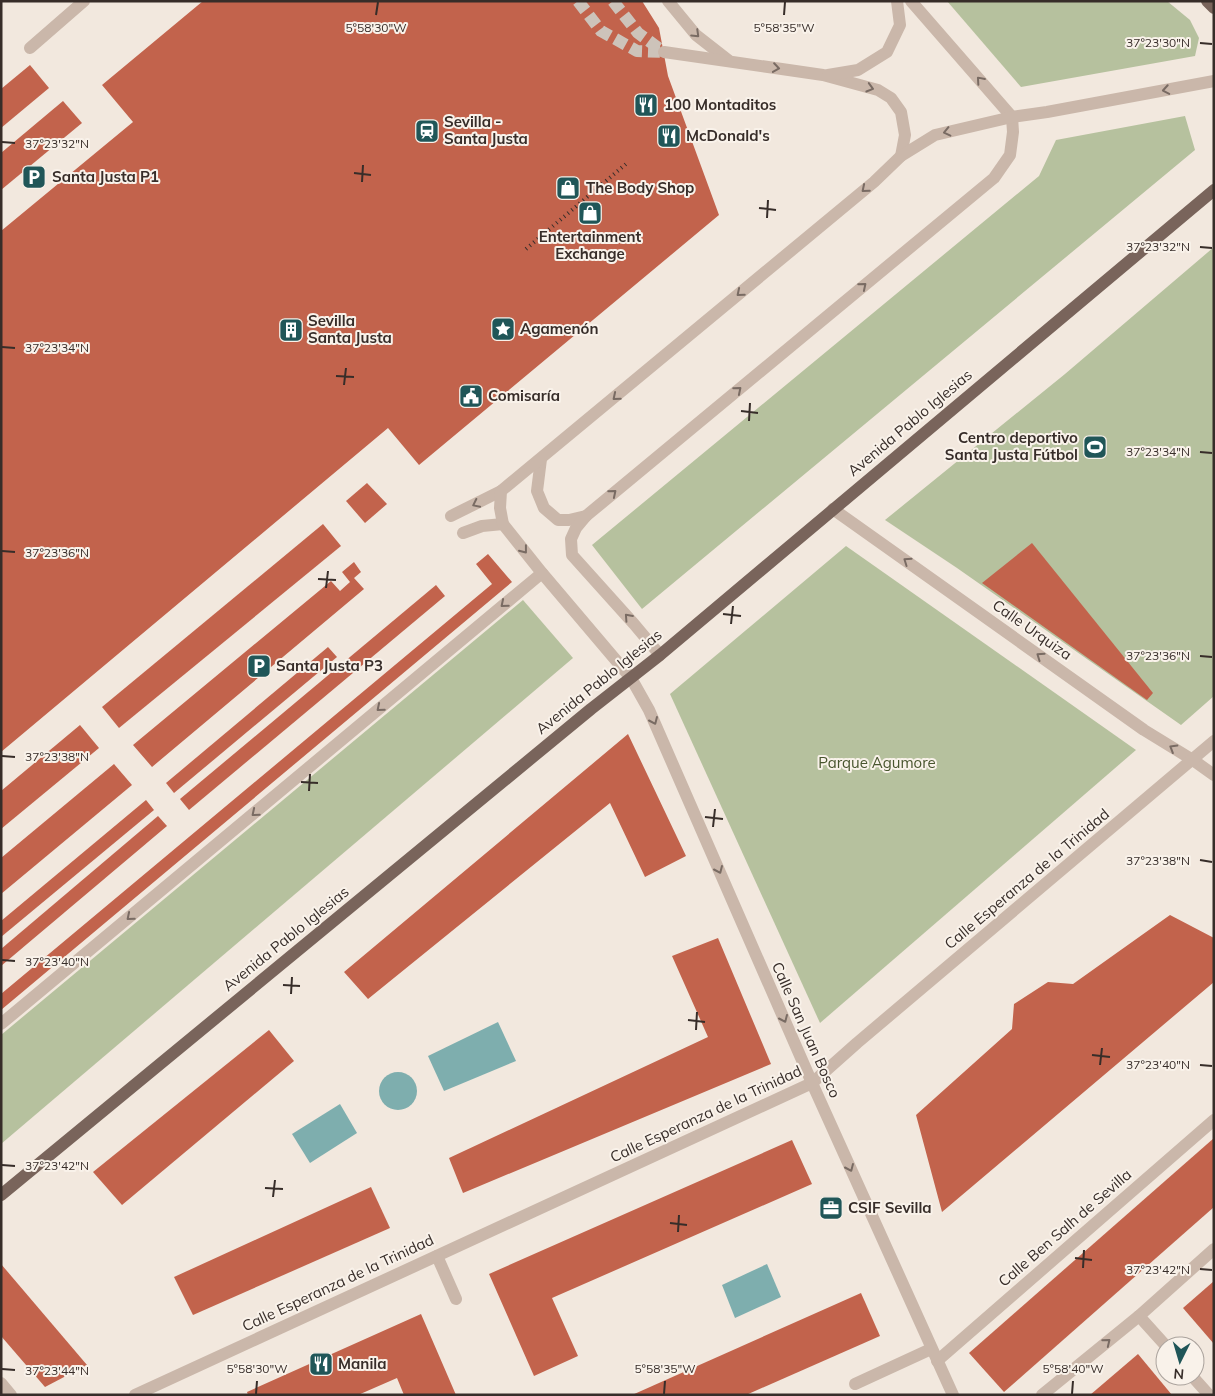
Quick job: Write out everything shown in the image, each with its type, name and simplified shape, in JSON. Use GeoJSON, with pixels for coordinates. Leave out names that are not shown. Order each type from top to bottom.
{"type":"FeatureCollection","features":[{"type":"Feature","properties":{"kind":"main road"},"geometry":{"type":"LineString","coordinates":[[1207,1],[1214,8]]}},
{"type":"Feature","properties":{"kind":"main road","name":"Avenida Pablo Iglesias"},"geometry":{"type":"LineString","coordinates":[[1,1195],[660,655],[1214,190]]}},
{"type":"Feature","properties":{"kind":"street"},"geometry":{"type":"LineString","coordinates":[[668,1],[696,35],[730,62]]}},
{"type":"Feature","properties":{"kind":"street"},"geometry":{"type":"LineString","coordinates":[[823,75],[858,70],[887,52],[900,25],[897,1]]}},
{"type":"Feature","properties":{"kind":"street"},"geometry":{"type":"LineString","coordinates":[[660,655],[572,555],[571,539],[576,528],[586,516],[994,178],[1010,155],[1013,132],[1012,117],[911,1]]}},
{"type":"Feature","properties":{"kind":"street"},"geometry":{"type":"LineString","coordinates":[[30,48],[78,3]]}},
{"type":"Feature","properties":{"kind":"street"},"geometry":{"type":"LineString","coordinates":[[664,52],[823,75],[878,90],[891,98],[901,112],[905,135],[901,156]]}},
{"type":"Feature","properties":{"kind":"street"},"geometry":{"type":"LineString","coordinates":[[451,516],[501,491],[874,182],[901,156],[935,135],[1012,117],[1214,81]]}},
{"type":"Feature","properties":{"kind":"street"},"geometry":{"type":"LineString","coordinates":[[541,459],[537,491],[544,508],[558,520],[569,520],[586,516]]}},
{"type":"Feature","properties":{"kind":"street"},"geometry":{"type":"LineString","coordinates":[[463,532],[482,526],[503,524],[500,508],[501,491]]}},
{"type":"Feature","properties":{"kind":"street","name":"Calle Urquiza"},"geometry":{"type":"LineString","coordinates":[[833,509],[1144,730],[1214,775]]}},
{"type":"Feature","properties":{"kind":"street","name":"Calle San Juan Bosco"},"geometry":{"type":"LineString","coordinates":[[503,524],[631,678],[649,710],[812,1083],[953,1395]]}},
{"type":"Feature","properties":{"kind":"street"},"geometry":{"type":"LineString","coordinates":[[1,1024],[542,573]]}},
{"type":"Feature","properties":{"kind":"street","name":"Calle Esperanza de la Trinidad"},"geometry":{"type":"LineString","coordinates":[[135,1395],[812,1083],[1214,741]]}},
{"type":"Feature","properties":{"kind":"street","name":"Calle Ben Salh de Sevilla"},"geometry":{"type":"LineString","coordinates":[[937,1361],[1214,1120]]}},
{"type":"Feature","properties":{"kind":"street"},"geometry":{"type":"LineString","coordinates":[[1042,1395],[1140,1316],[1214,1249]]}},
{"type":"Feature","properties":{"kind":"street"},"geometry":{"type":"LineString","coordinates":[[437,1256],[456,1298]]}},
{"type":"Feature","properties":{"kind":"street"},"geometry":{"type":"LineString","coordinates":[[1140,1316],[1157,1336]]}},
{"type":"Feature","properties":{"kind":"street"},"geometry":{"type":"LineString","coordinates":[[854,1384],[931,1349]]}},
{"type":"Feature","properties":{"kind":"street"},"geometry":{"type":"LineString","coordinates":[[1,1383],[11,1395]]}},
{"type":"Feature","properties":{"kind":"green space"},"geometry":{"type":"Polygon","coordinates":[[[947,1],[1167,1],[1190,20],[1199,38],[1195,56],[1021,87],[947,1]]]}},
{"type":"Feature","properties":{"kind":"green space"},"geometry":{"type":"Polygon","coordinates":[[[1185,116],[1195,150],[642,609],[592,545],[1039,176],[1056,140],[1185,116]]]}},
{"type":"Feature","properties":{"kind":"green space","name":"Centro deportivo Santa Justa Fútbol"},"geometry":{"type":"Polygon","coordinates":[[[1214,247],[1214,696],[1181,725],[957,568],[885,520],[1065,374],[1214,247]]]}},
{"type":"Feature","properties":{"kind":"green space","name":"Parque Agumore"},"geometry":{"type":"Polygon","coordinates":[[[846,546],[1136,750],[820,1023],[670,694],[846,546]]]}},
{"type":"Feature","properties":{"kind":"green space"},"geometry":{"type":"Polygon","coordinates":[[[523,600],[573,658],[1,1144],[1,1035],[523,600]]]}},
{"type":"Feature","properties":{"kind":"water"},"geometry":{"type":"Polygon","coordinates":[[[498,1022],[516,1061],[444,1091],[428,1056],[498,1022]]]}},
{"type":"Feature","properties":{"kind":"water"},"geometry":{"type":"Polygon","coordinates":[[[398,1072],[412,1077],[417,1091],[412,1105],[398,1110],[384,1105],[379,1091],[384,1077],[398,1072]]]}},
{"type":"Feature","properties":{"kind":"water"},"geometry":{"type":"Polygon","coordinates":[[[340,1104],[357,1133],[310,1163],[292,1134],[340,1104]]]}},
{"type":"Feature","properties":{"kind":"water"},"geometry":{"type":"Polygon","coordinates":[[[767,1264],[781,1297],[735,1318],[722,1285],[767,1264]]]}},
{"type":"Feature","properties":{"kind":"building","name":"Sevilla Santa Justa"},"geometry":{"type":"Polygon","coordinates":[[[203,1],[642,1],[659,28],[668,76],[719,215],[419,465],[388,428],[1,752],[1,231],[133,122],[102,85],[203,1]]]}},
{"type":"Feature","properties":{"kind":"building"},"geometry":{"type":"Polygon","coordinates":[[[30,65],[49,88],[1,128],[1,89],[30,65]]]}},
{"type":"Feature","properties":{"kind":"building"},"geometry":{"type":"Polygon","coordinates":[[[63,101],[82,123],[1,190],[1,153],[63,101]]]}},
{"type":"Feature","properties":{"kind":"building"},"geometry":{"type":"Polygon","coordinates":[[[367,483],[387,504],[365,523],[346,501],[367,483]]]}},
{"type":"Feature","properties":{"kind":"building"},"geometry":{"type":"Polygon","coordinates":[[[323,524],[341,546],[119,728],[102,707],[323,524]]]}},
{"type":"Feature","properties":{"kind":"building"},"geometry":{"type":"Polygon","coordinates":[[[1032,543],[1153,693],[1147,700],[982,583],[1032,543]]]}},
{"type":"Feature","properties":{"kind":"building"},"geometry":{"type":"Polygon","coordinates":[[[488,554],[512,582],[1,1010],[1,994],[492,584],[476,564],[488,554]]]}},
{"type":"Feature","properties":{"kind":"building"},"geometry":{"type":"Polygon","coordinates":[[[354,562],[361,572],[354,578],[364,589],[152,767],[133,745],[331,581],[340,591],[350,582],[342,572],[354,562]]]}},
{"type":"Feature","properties":{"kind":"building"},"geometry":{"type":"Polygon","coordinates":[[[436,585],[445,596],[189,810],[180,799],[436,585]]]}},
{"type":"Feature","properties":{"kind":"building"},"geometry":{"type":"Polygon","coordinates":[[[328,647],[337,657],[174,793],[166,783],[328,647]]]}},
{"type":"Feature","properties":{"kind":"building"},"geometry":{"type":"Polygon","coordinates":[[[80,725],[99,748],[1,829],[1,791],[80,725]]]}},
{"type":"Feature","properties":{"kind":"building"},"geometry":{"type":"Polygon","coordinates":[[[628,734],[686,856],[645,877],[610,803],[368,999],[344,972],[628,734]]]}},
{"type":"Feature","properties":{"kind":"building"},"geometry":{"type":"Polygon","coordinates":[[[114,764],[132,785],[1,894],[1,858],[114,764]]]}},
{"type":"Feature","properties":{"kind":"building"},"geometry":{"type":"Polygon","coordinates":[[[146,800],[154,810],[1,937],[1,921],[146,800]]]}},
{"type":"Feature","properties":{"kind":"building"},"geometry":{"type":"Polygon","coordinates":[[[158,816],[167,826],[1,966],[1,949],[158,816]]]}},
{"type":"Feature","properties":{"kind":"building"},"geometry":{"type":"Polygon","coordinates":[[[1170,915],[1214,938],[1214,982],[942,1212],[916,1115],[1012,1029],[1014,1004],[1048,982],[1073,984],[1170,915]]]}},
{"type":"Feature","properties":{"kind":"building"},"geometry":{"type":"Polygon","coordinates":[[[718,938],[771,1064],[463,1193],[449,1158],[708,1037],[672,956],[718,938]]]}},
{"type":"Feature","properties":{"kind":"building"},"geometry":{"type":"Polygon","coordinates":[[[269,1030],[294,1061],[122,1205],[93,1172],[269,1030]]]}},
{"type":"Feature","properties":{"kind":"building"},"geometry":{"type":"Polygon","coordinates":[[[1214,1138],[1214,1207],[1004,1392],[969,1353],[1214,1138]]]}},
{"type":"Feature","properties":{"kind":"building"},"geometry":{"type":"Polygon","coordinates":[[[792,1140],[812,1184],[552,1298],[578,1356],[534,1376],[489,1274],[792,1140]]]}},
{"type":"Feature","properties":{"kind":"building"},"geometry":{"type":"Polygon","coordinates":[[[371,1187],[390,1228],[193,1315],[174,1277],[371,1187]]]}},
{"type":"Feature","properties":{"kind":"building"},"geometry":{"type":"Polygon","coordinates":[[[1,1264],[87,1365],[45,1387],[1,1336],[1,1264]]]}},
{"type":"Feature","properties":{"kind":"building"},"geometry":{"type":"Polygon","coordinates":[[[1214,1281],[1214,1344],[1183,1308],[1214,1281]]]}},
{"type":"Feature","properties":{"kind":"building"},"geometry":{"type":"Polygon","coordinates":[[[861,1293],[880,1336],[746,1395],[632,1395],[861,1293]]]}},
{"type":"Feature","properties":{"kind":"building"},"geometry":{"type":"Polygon","coordinates":[[[421,1314],[456,1395],[404,1395],[397,1378],[358,1395],[248,1395],[247,1392],[421,1314]]]}},
{"type":"Feature","properties":{"kind":"building"},"geometry":{"type":"Polygon","coordinates":[[[1138,1354],[1155,1374],[1155,1386],[1165,1386],[1172,1395],[1090,1395],[1138,1354]]]}},
{"type":"Feature","properties":{"kind":"tunnel"},"geometry":{"type":"LineString","coordinates":[[578,1],[601,31],[637,51],[664,52]]}},
{"type":"Feature","properties":{"kind":"tunnel"},"geometry":{"type":"LineString","coordinates":[[613,1],[638,33],[664,52]]}},
{"type":"Feature","properties":{"kind":"railway"},"geometry":{"type":"LineString","coordinates":[[526,249],[626,164]]}},
{"type":"Feature","properties":{"kind":"place","name":"100 Montaditos"},"geometry":{"type":"Point","coordinates":[646,105]}},
{"type":"Feature","properties":{"kind":"place","name":"Sevilla - Santa Justa"},"geometry":{"type":"Point","coordinates":[427,131]}},
{"type":"Feature","properties":{"kind":"place","name":"McDonald's"},"geometry":{"type":"Point","coordinates":[669,136]}},
{"type":"Feature","properties":{"kind":"place","name":"Santa Justa P1"},"geometry":{"type":"Point","coordinates":[34,177]}},
{"type":"Feature","properties":{"kind":"place","name":"The Body Shop"},"geometry":{"type":"Point","coordinates":[568,188]}},
{"type":"Feature","properties":{"kind":"place","name":"Entertainment Exchange"},"geometry":{"type":"Point","coordinates":[590,213]}},
{"type":"Feature","properties":{"kind":"place","name":"Agamenón"},"geometry":{"type":"Point","coordinates":[503,329]}},
{"type":"Feature","properties":{"kind":"place","name":"Sevilla Santa Justa"},"geometry":{"type":"Point","coordinates":[291,330]}},
{"type":"Feature","properties":{"kind":"place","name":"Comisaría"},"geometry":{"type":"Point","coordinates":[471,396]}},
{"type":"Feature","properties":{"kind":"place","name":"Centro deportivo Santa Justa Fútbol"},"geometry":{"type":"Point","coordinates":[1095,447]}},
{"type":"Feature","properties":{"kind":"place","name":"Santa Justa P3"},"geometry":{"type":"Point","coordinates":[259,666]}},
{"type":"Feature","properties":{"kind":"place","name":"CSIF Sevilla"},"geometry":{"type":"Point","coordinates":[831,1208]}},
{"type":"Feature","properties":{"kind":"place","name":"Manila"},"geometry":{"type":"Point","coordinates":[321,1364]}}]}
